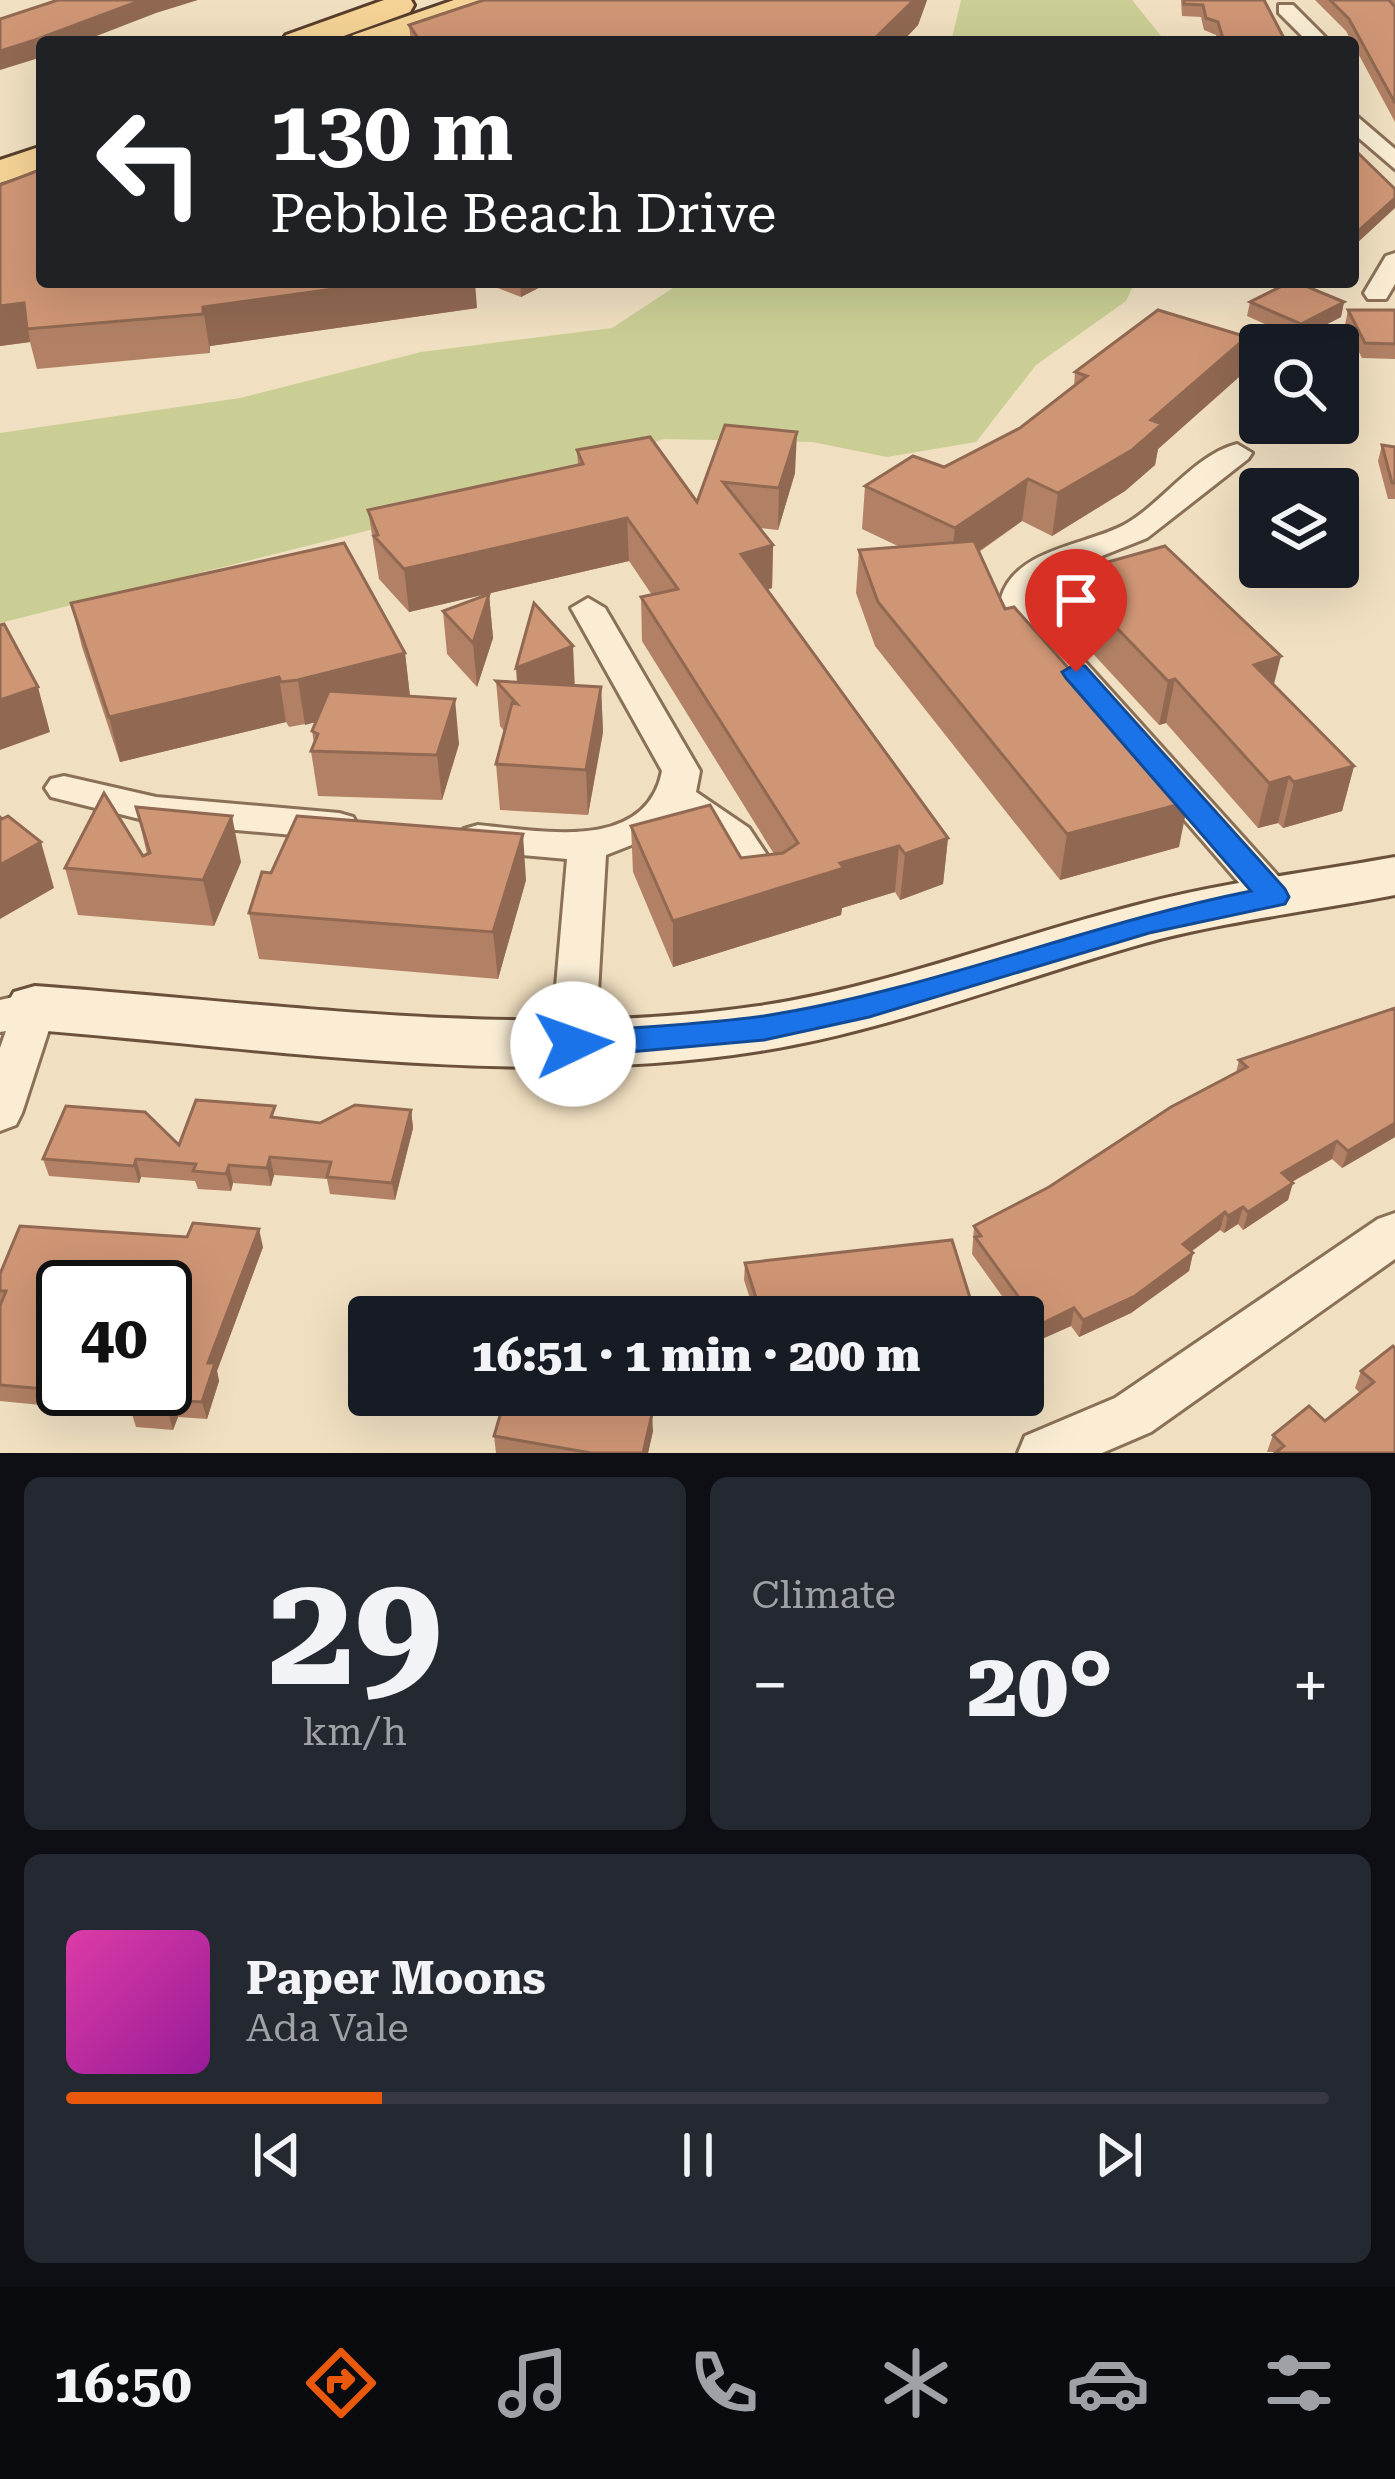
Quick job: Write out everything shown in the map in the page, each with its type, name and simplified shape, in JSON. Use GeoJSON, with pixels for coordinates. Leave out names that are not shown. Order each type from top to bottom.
{"type":"FeatureCollection","features":[{"type":"Feature","properties":{"kind":"main road"},"geometry":{"type":"LineString","coordinates":[[314,36],[415,0]]}},
{"type":"Feature","properties":{"kind":"main road"},"geometry":{"type":"LineString","coordinates":[[381,36],[484,0]]}},
{"type":"Feature","properties":{"kind":"main road"},"geometry":{"type":"LineString","coordinates":[[0,147],[36,134]]}},
{"type":"Feature","properties":{"kind":"main road"},"geometry":{"type":"LineString","coordinates":[[0,172],[36,159]]}},
{"type":"Feature","properties":{"kind":"street"},"geometry":{"type":"LineString","coordinates":[[1286,9],[1314,36]]}},
{"type":"Feature","properties":{"kind":"street"},"geometry":{"type":"LineString","coordinates":[[1359,126],[1395,162]]}},
{"type":"Feature","properties":{"kind":"street"},"geometry":{"type":"LineString","coordinates":[[1377,293],[1395,261]]}},
{"type":"Feature","properties":{"kind":"street"},"geometry":{"type":"LineString","coordinates":[[1237,453],[1136,531],[1043,568],[1022,583],[1018,598],[1026,616],[1274,897]]}},
{"type":"Feature","properties":{"kind":"street"},"geometry":{"type":"LineString","coordinates":[[440,835],[587,848],[659,820],[676,797],[681,771],[588,608]]}},
{"type":"Feature","properties":{"kind":"street"},"geometry":{"type":"LineString","coordinates":[[64,788],[155,810],[379,830]]}},
{"type":"Feature","properties":{"kind":"street"},"geometry":{"type":"LineString","coordinates":[[676,797],[735,837],[767,885]]}},
{"type":"Feature","properties":{"kind":"street"},"geometry":{"type":"LineString","coordinates":[[573,1044],[587,848]]}},
{"type":"Feature","properties":{"kind":"street"},"geometry":{"type":"LineString","coordinates":[[0,1113],[18,1012],[573,1044],[764,1028],[869,1005],[1148,922],[1395,877]]}},
{"type":"Feature","properties":{"kind":"street"},"geometry":{"type":"LineString","coordinates":[[1044,1453],[1133,1415],[1395,1234]]}},
{"type":"Feature","properties":{"kind":"green space"},"geometry":{"type":"Polygon","coordinates":[[[961,0],[1132,0],[1161,36],[952,36],[961,0]]]}},
{"type":"Feature","properties":{"kind":"green space"},"geometry":{"type":"Polygon","coordinates":[[[673,288],[1132,288],[1126,301],[1036,365],[976,442],[887,457],[812,442],[664,439],[366,531],[0,623],[0,433],[240,398],[421,352],[612,328],[673,288]]]}},
{"type":"Feature","properties":{"kind":"building"},"geometry":{"type":"Polygon","coordinates":[[[58,0],[142,0],[0,51],[0,19],[58,0]]]}},
{"type":"Feature","properties":{"kind":"building"},"geometry":{"type":"Polygon","coordinates":[[[484,0],[914,0],[877,36],[417,36],[409,25],[484,0]]]}},
{"type":"Feature","properties":{"kind":"building"},"geometry":{"type":"Polygon","coordinates":[[[1184,0],[1264,0],[1283,36],[1222,36],[1218,22],[1206,18],[1203,5],[1184,4],[1184,0]]]}},
{"type":"Feature","properties":{"kind":"building"},"geometry":{"type":"Polygon","coordinates":[[[1330,0],[1389,0],[1395,7],[1395,103],[1359,36],[1330,0]]]}},
{"type":"Feature","properties":{"kind":"building"},"geometry":{"type":"Polygon","coordinates":[[[1359,154],[1395,189],[1395,198],[1359,230],[1359,154]]]}},
{"type":"Feature","properties":{"kind":"building"},"geometry":{"type":"Polygon","coordinates":[[[36,171],[36,288],[341,288],[203,307],[203,314],[27,329],[24,303],[0,306],[0,185],[36,171]]]}},
{"type":"Feature","properties":{"kind":"building"},"geometry":{"type":"Polygon","coordinates":[[[1278,288],[1310,288],[1344,302],[1301,324],[1250,302],[1278,288]]]}},
{"type":"Feature","properties":{"kind":"building"},"geometry":{"type":"Polygon","coordinates":[[[1158,310],[1239,335],[1239,344],[1151,420],[1162,424],[1132,450],[1058,493],[1028,479],[955,528],[865,486],[913,456],[944,467],[1020,428],[1087,376],[1075,372],[1158,310]]]}},
{"type":"Feature","properties":{"kind":"building"},"geometry":{"type":"Polygon","coordinates":[[[1348,310],[1395,310],[1395,344],[1365,343],[1348,310]]]}},
{"type":"Feature","properties":{"kind":"building"},"geometry":{"type":"Polygon","coordinates":[[[725,425],[797,432],[779,488],[723,482],[773,545],[741,554],[948,838],[905,854],[899,846],[840,863],[844,868],[673,921],[631,826],[710,805],[741,858],[783,853],[798,843],[641,597],[678,589],[627,518],[404,569],[374,536],[378,535],[368,510],[583,464],[577,450],[650,437],[697,502],[725,425]]]}},
{"type":"Feature","properties":{"kind":"building"},"geometry":{"type":"Polygon","coordinates":[[[1382,445],[1395,447],[1395,483],[1392,483],[1382,445]]]}},
{"type":"Feature","properties":{"kind":"building"},"geometry":{"type":"Polygon","coordinates":[[[974,541],[1005,609],[1014,607],[1188,802],[1067,834],[878,602],[859,550],[974,541]]]}},
{"type":"Feature","properties":{"kind":"building"},"geometry":{"type":"Polygon","coordinates":[[[344,543],[405,653],[298,680],[281,682],[279,677],[109,717],[71,603],[344,543]]]}},
{"type":"Feature","properties":{"kind":"building"},"geometry":{"type":"Polygon","coordinates":[[[1165,546],[1281,656],[1254,665],[1354,766],[1294,782],[1289,777],[1269,783],[1175,679],[1168,681],[1065,574],[1165,546]]]}},
{"type":"Feature","properties":{"kind":"building"},"geometry":{"type":"Polygon","coordinates":[[[489,594],[473,643],[443,611],[489,594]]]}},
{"type":"Feature","properties":{"kind":"building"},"geometry":{"type":"Polygon","coordinates":[[[534,603],[573,646],[516,668],[534,603]]]}},
{"type":"Feature","properties":{"kind":"building"},"geometry":{"type":"Polygon","coordinates":[[[4,624],[38,687],[0,700],[0,625],[4,624]]]}},
{"type":"Feature","properties":{"kind":"building"},"geometry":{"type":"Polygon","coordinates":[[[496,681],[601,687],[586,770],[496,764],[512,703],[517,704],[496,681]]]}},
{"type":"Feature","properties":{"kind":"building"},"geometry":{"type":"Polygon","coordinates":[[[329,691],[455,699],[437,755],[311,751],[318,734],[312,731],[329,691]]]}},
{"type":"Feature","properties":{"kind":"building"},"geometry":{"type":"Polygon","coordinates":[[[104,793],[143,856],[150,853],[136,807],[232,816],[203,880],[65,868],[104,793]]]}},
{"type":"Feature","properties":{"kind":"building"},"geometry":{"type":"Polygon","coordinates":[[[8,816],[41,842],[0,865],[0,817],[8,816]]]}},
{"type":"Feature","properties":{"kind":"building"},"geometry":{"type":"Polygon","coordinates":[[[297,816],[523,834],[493,932],[249,913],[262,872],[271,873],[297,816]]]}},
{"type":"Feature","properties":{"kind":"building"},"geometry":{"type":"Polygon","coordinates":[[[1395,1008],[1395,1123],[1348,1151],[1337,1141],[1282,1173],[1293,1183],[1248,1212],[1243,1207],[1228,1216],[1225,1212],[1183,1244],[1193,1253],[1135,1296],[1083,1320],[1074,1308],[1044,1323],[1044,1296],[1018,1296],[975,1237],[981,1236],[974,1226],[1049,1187],[1171,1107],[1247,1067],[1239,1060],[1395,1008]]]}},
{"type":"Feature","properties":{"kind":"building"},"geometry":{"type":"Polygon","coordinates":[[[196,1100],[275,1106],[271,1117],[320,1123],[355,1105],[411,1110],[392,1183],[327,1177],[331,1162],[270,1157],[267,1168],[229,1165],[226,1174],[193,1171],[196,1164],[136,1159],[134,1166],[43,1159],[66,1106],[145,1112],[179,1145],[196,1100]]]}},
{"type":"Feature","properties":{"kind":"building"},"geometry":{"type":"Polygon","coordinates":[[[193,1223],[259,1229],[208,1363],[215,1363],[202,1402],[192,1401],[192,1260],[36,1260],[36,1388],[0,1385],[0,1306],[6,1291],[0,1291],[0,1274],[20,1226],[187,1237],[193,1223]]]}},
{"type":"Feature","properties":{"kind":"building"},"geometry":{"type":"Polygon","coordinates":[[[952,1240],[969,1296],[755,1296],[745,1263],[952,1240]]]}},
{"type":"Feature","properties":{"kind":"building"},"geometry":{"type":"Polygon","coordinates":[[[1393,1346],[1395,1453],[1275,1453],[1284,1446],[1273,1435],[1309,1406],[1325,1421],[1374,1382],[1361,1371],[1393,1346]]]}},
{"type":"Feature","properties":{"kind":"building"},"geometry":{"type":"Polygon","coordinates":[[[500,1416],[652,1416],[643,1453],[591,1453],[494,1436],[500,1416]]]}},
{"type":"Feature","properties":{"kind":"route"},"geometry":{"type":"LineString","coordinates":[[573,1044],[665,1040],[764,1028],[869,1005],[1148,922],[1274,897],[1076,672]]}}]}
